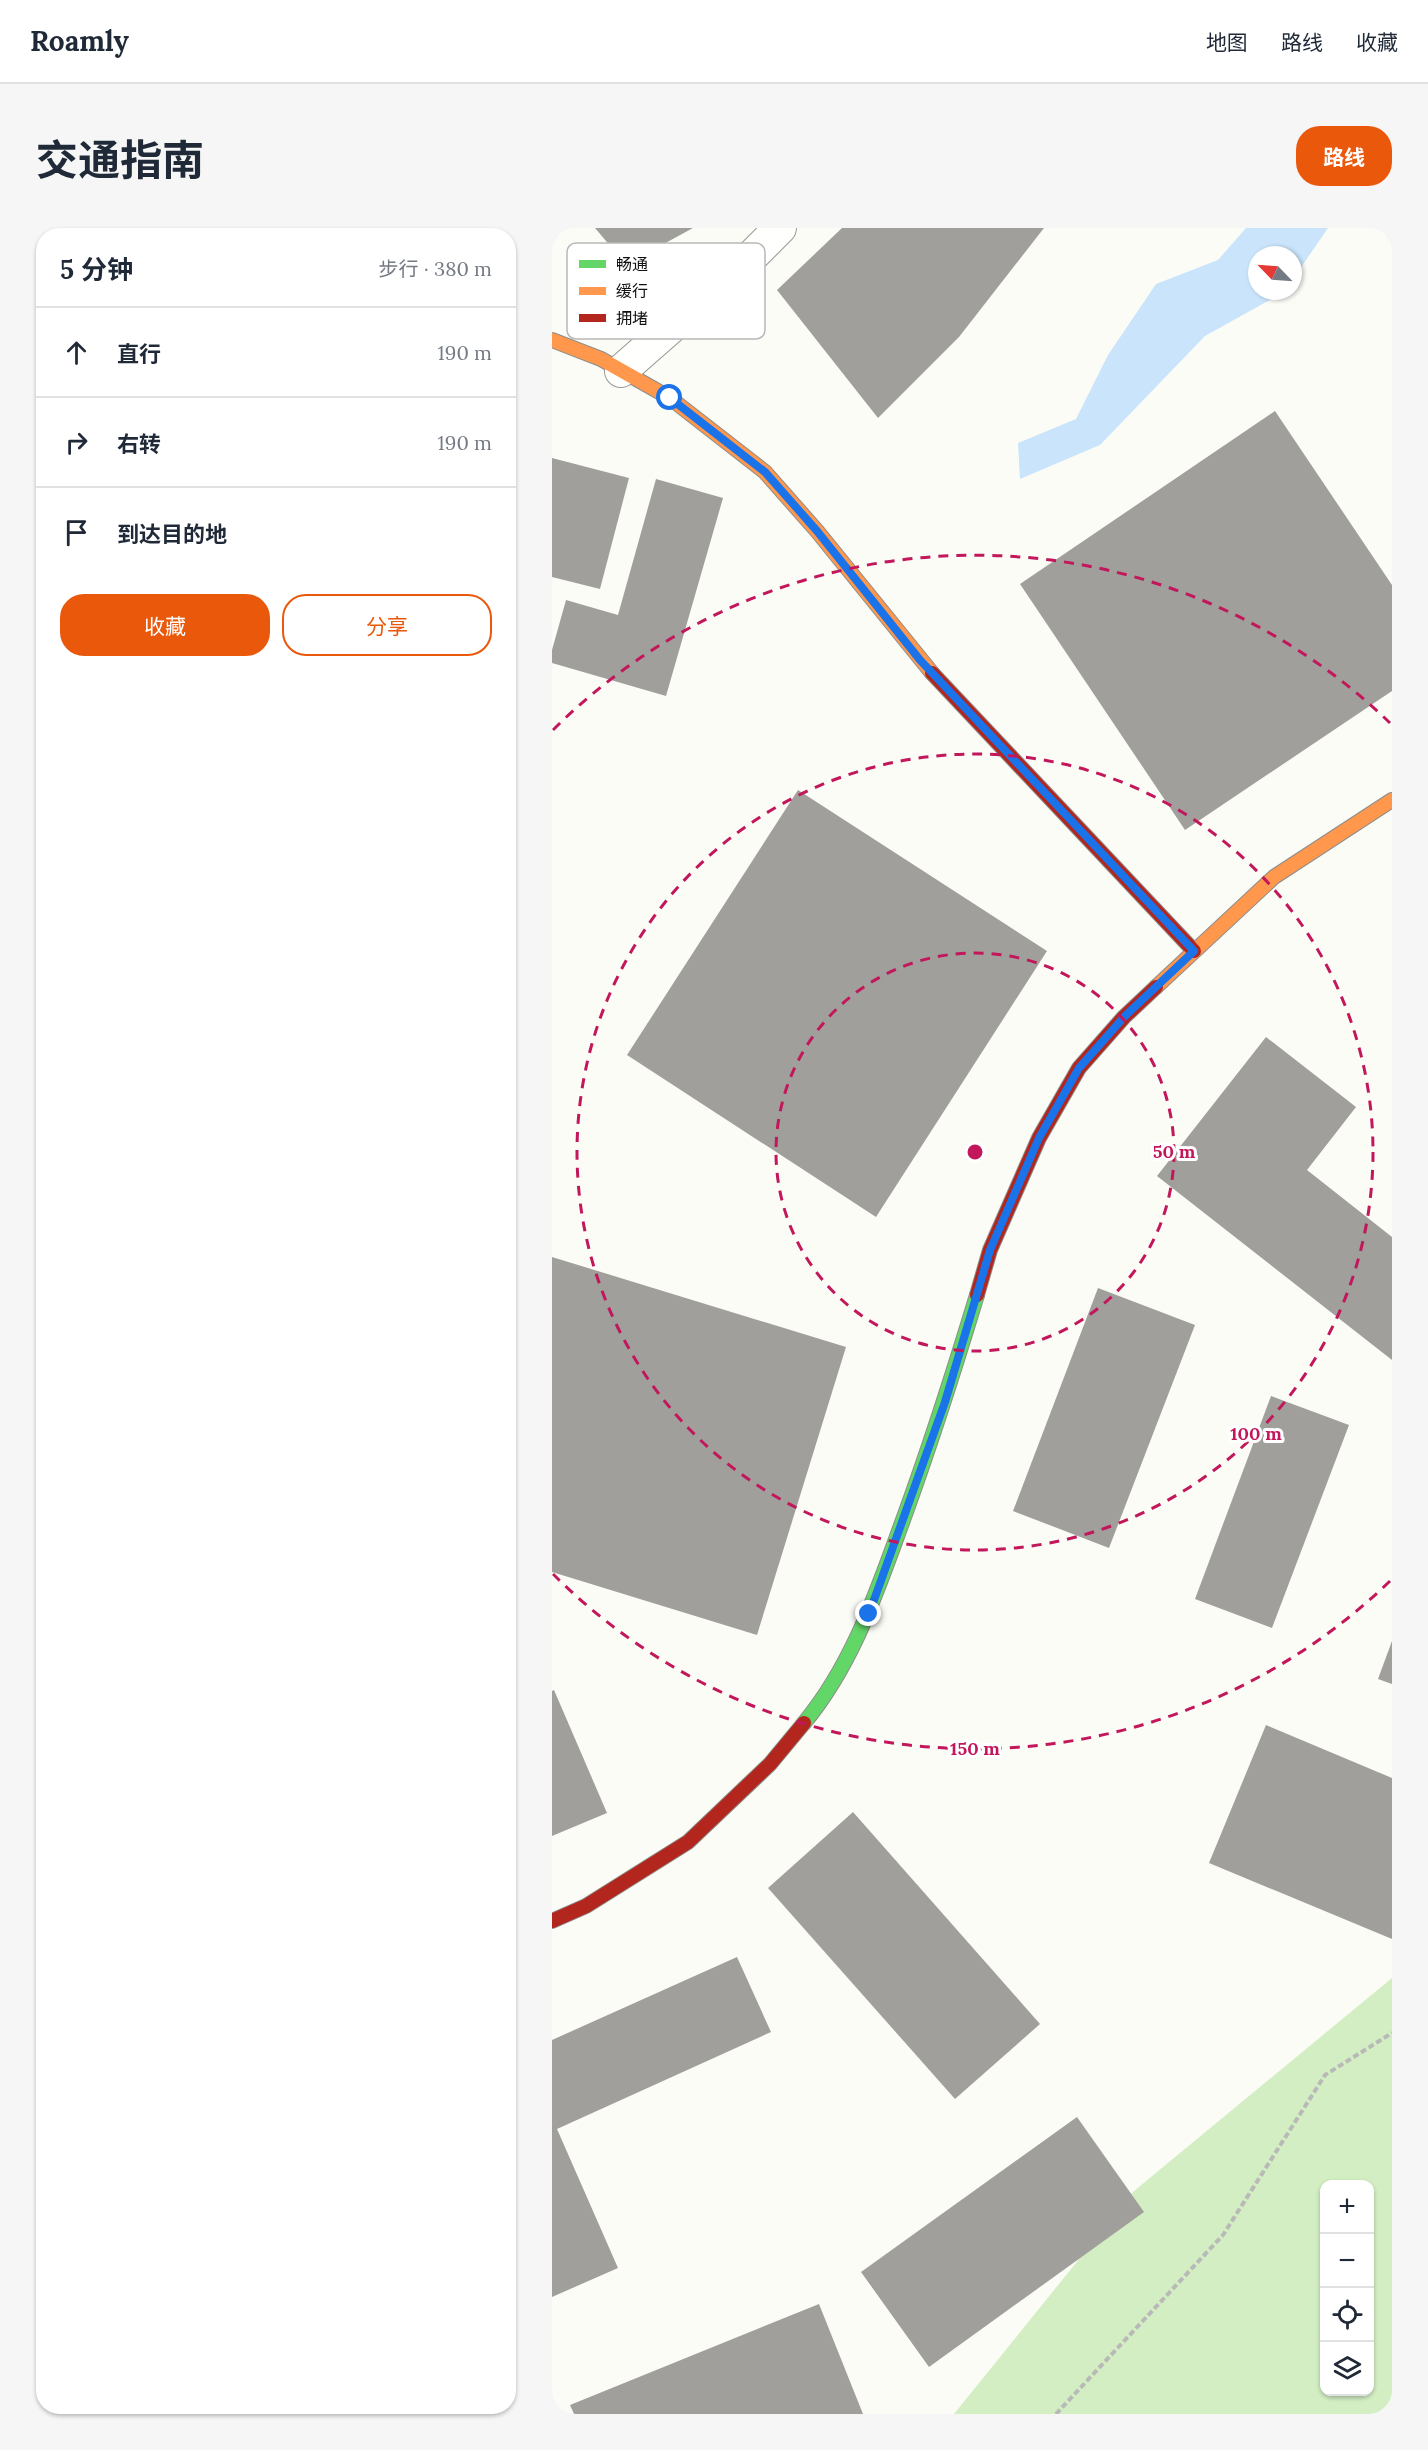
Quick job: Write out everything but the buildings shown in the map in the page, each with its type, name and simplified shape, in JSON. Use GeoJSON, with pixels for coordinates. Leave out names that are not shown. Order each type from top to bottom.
{"type":"FeatureCollection","features":[{"type":"Feature","properties":{"kind":"street"},"geometry":{"type":"LineString","coordinates":[[765,243],[780,228]]}},
{"type":"Feature","properties":{"kind":"street"},"geometry":{"type":"LineString","coordinates":[[621,371],[657,339]]}},
{"type":"Feature","properties":{"kind":"street"},"geometry":{"type":"LineString","coordinates":[[552,340],[601,359],[670,398],[765,472],[817,531],[920,660],[1194,951]]}},
{"type":"Feature","properties":{"kind":"street"},"geometry":{"type":"LineString","coordinates":[[552,1921],[586,1906],[688,1842],[770,1764],[823,1700],[869,1614],[945,1402],[990,1250],[1039,1138],[1079,1068],[1124,1017],[1274,877],[1392,800]]}},
{"type":"Feature","properties":{"kind":"path"},"geometry":{"type":"LineString","coordinates":[[1056,2414],[1223,2235],[1325,2075],[1392,2032]]}},
{"type":"Feature","properties":{"kind":"green space"},"geometry":{"type":"Polygon","coordinates":[[[1392,1978],[1392,2414],[954,2414],[1134,2191],[1392,1978]]]}},
{"type":"Feature","properties":{"kind":"water"},"geometry":{"type":"Polygon","coordinates":[[[1246,228],[1328,228],[1302,266],[1302,246],[1248,246],[1248,300],[1270,300],[1205,336],[1100,445],[1020,479],[1018,443],[1076,419],[1108,355],[1156,284],[1218,260],[1246,228]]]}},
{"type":"Feature","properties":{"kind":"traffic: fast"},"geometry":{"type":"LineString","coordinates":[[804,1723],[850,1652],[873,1600],[923,1464],[977,1295]]}},
{"type":"Feature","properties":{"kind":"traffic: slow"},"geometry":{"type":"LineString","coordinates":[[552,340],[601,359],[670,398],[765,472],[817,531],[932,673]]}},
{"type":"Feature","properties":{"kind":"traffic: slow"},"geometry":{"type":"LineString","coordinates":[[1156,987],[1274,877],[1392,800]]}},
{"type":"Feature","properties":{"kind":"traffic: jam"},"geometry":{"type":"LineString","coordinates":[[932,673],[1194,951]]}},
{"type":"Feature","properties":{"kind":"traffic: jam"},"geometry":{"type":"LineString","coordinates":[[977,1295],[990,1250],[1039,1138],[1079,1068],[1124,1017],[1156,987]]}},
{"type":"Feature","properties":{"kind":"traffic: jam"},"geometry":{"type":"LineString","coordinates":[[552,1921],[586,1906],[688,1842],[770,1764],[804,1723]]}},
{"type":"Feature","properties":{"kind":"route"},"geometry":{"type":"LineString","coordinates":[[670,398],[765,472],[817,531],[920,660],[1194,951],[1124,1017],[1079,1068],[1039,1138],[990,1250],[945,1402],[869,1614]]}}]}
